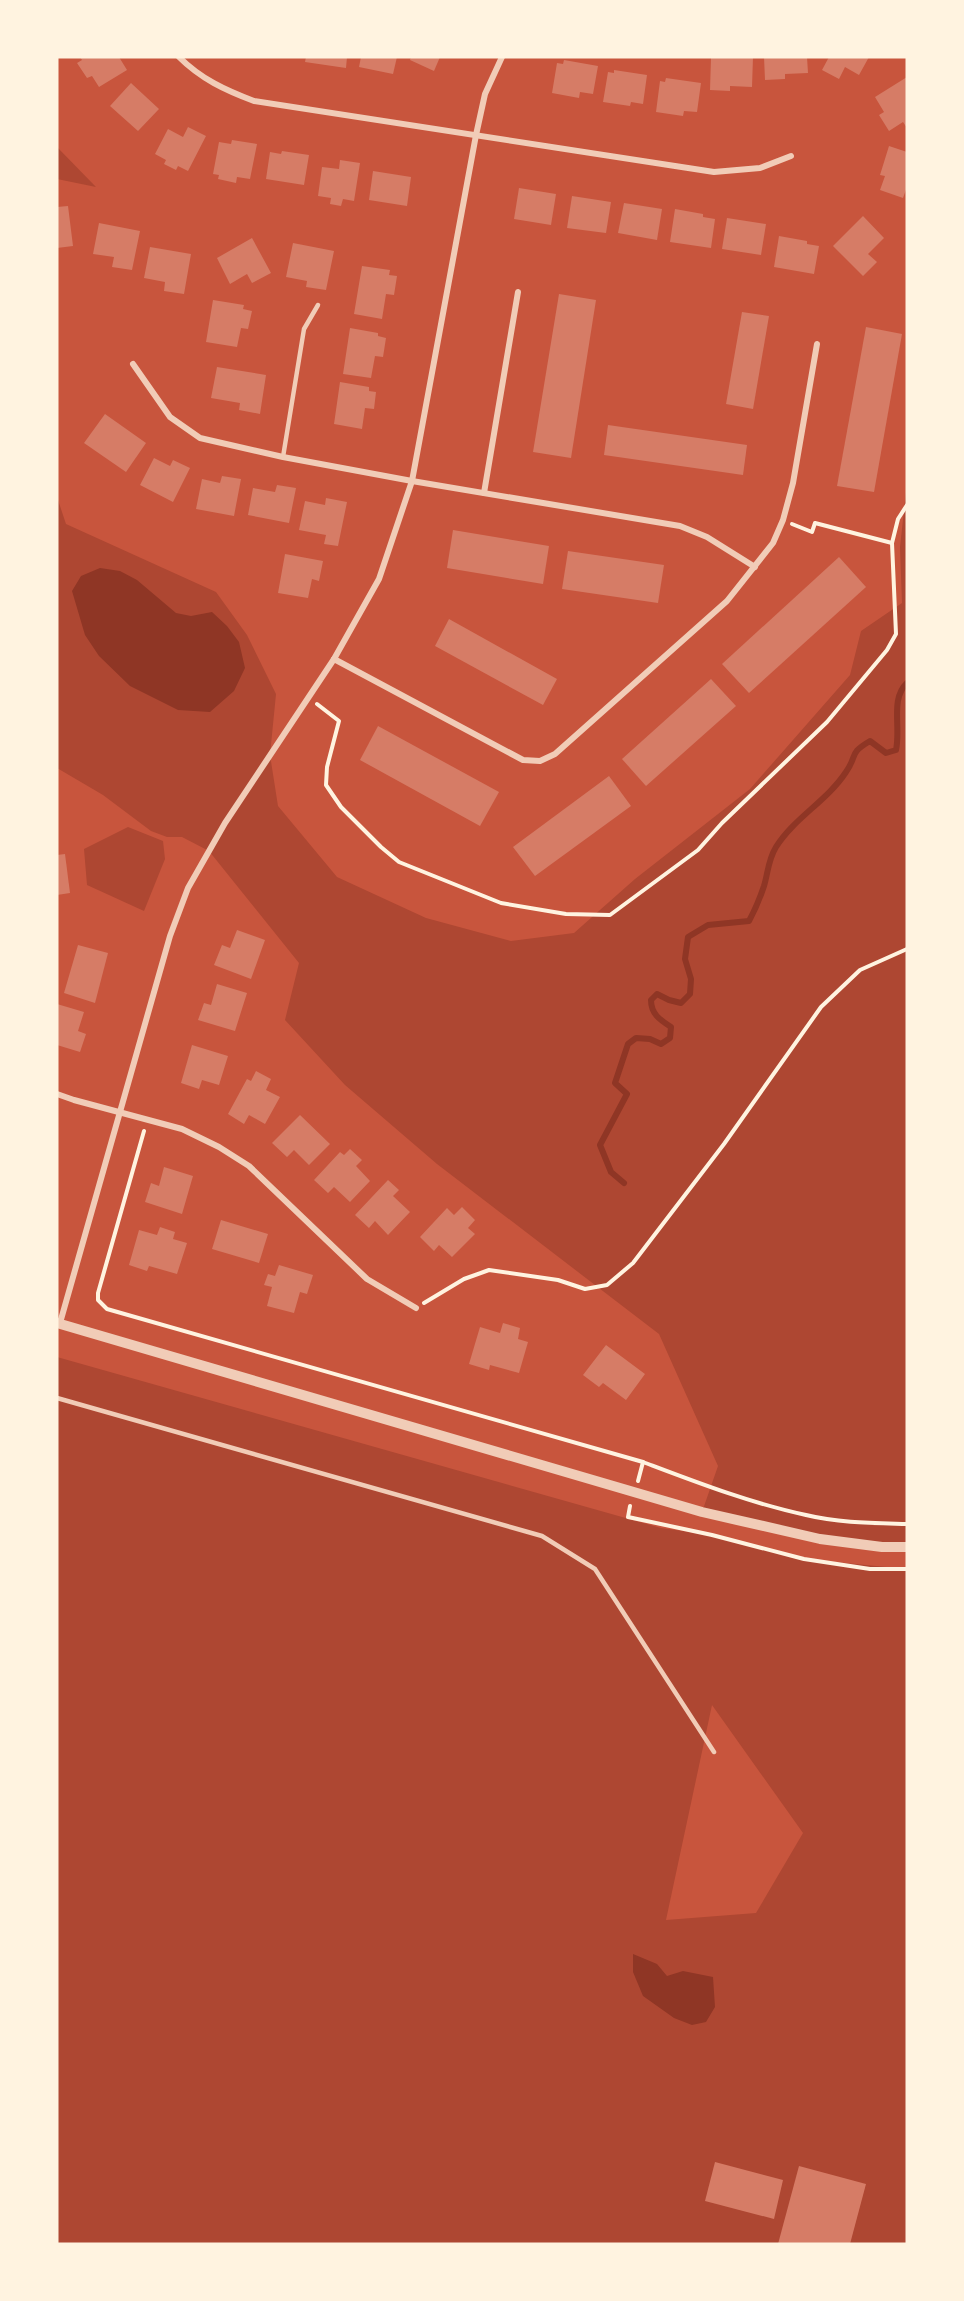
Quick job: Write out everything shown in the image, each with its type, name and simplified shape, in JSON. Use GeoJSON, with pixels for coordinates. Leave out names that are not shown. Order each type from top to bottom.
{"type":"FeatureCollection","features":[{"type":"Feature","properties":{"kind":"street"},"geometry":{"type":"LineString","coordinates":[[179,57],[194,72],[220,88],[254,101],[714,172],[760,168],[791,156]]}},
{"type":"Feature","properties":{"kind":"street"},"geometry":{"type":"LineString","coordinates":[[502,57],[485,94],[476,135],[412,481],[379,579],[334,659],[225,823],[188,888],[170,936],[58,1323],[702,1512],[819,1539],[882,1547],[907,1547]]}},
{"type":"Feature","properties":{"kind":"street"},"geometry":{"type":"LineString","coordinates":[[484,493],[518,292]]}},
{"type":"Feature","properties":{"kind":"street"},"geometry":{"type":"LineString","coordinates":[[334,659],[523,760],[540,761],[555,754],[727,602],[773,543],[783,520],[794,483],[817,344]]}},
{"type":"Feature","properties":{"kind":"street"},"geometry":{"type":"LineString","coordinates":[[133,364],[170,417],[200,438],[283,457],[412,481],[680,526],[708,537],[755,567]]}},
{"type":"Feature","properties":{"kind":"street"},"geometry":{"type":"LineString","coordinates":[[57,1094],[182,1130],[219,1147],[249,1166],[367,1279],[416,1308]]}},
{"type":"Feature","properties":{"kind":"lane"},"geometry":{"type":"LineString","coordinates":[[283,457],[304,329],[318,305]]}},
{"type":"Feature","properties":{"kind":"lane"},"geometry":{"type":"LineString","coordinates":[[57,1398],[542,1536],[595,1569],[714,1752]]}},
{"type":"Feature","properties":{"kind":"path"},"geometry":{"type":"LineString","coordinates":[[308,698],[339,721],[327,767],[326,785],[341,807],[399,862],[501,903],[566,914],[610,915],[698,850],[722,823],[827,722],[887,650],[896,634],[892,543],[898,519],[907,505]]}},
{"type":"Feature","properties":{"kind":"path"},"geometry":{"type":"LineString","coordinates":[[783,520],[812,532],[815,523],[892,543]]}},
{"type":"Feature","properties":{"kind":"path"},"geometry":{"type":"LineString","coordinates":[[416,1308],[464,1279],[489,1270],[558,1281],[585,1289],[607,1285],[618,1278],[633,1263],[724,1144],[821,1007],[860,970],[907,949]]}},
{"type":"Feature","properties":{"kind":"path"},"geometry":{"type":"LineString","coordinates":[[147,1120],[98,1293],[98,1300],[107,1309],[643,1462],[701,1484],[807,1516],[907,1524]]}},
{"type":"Feature","properties":{"kind":"shaded area"},"geometry":{"type":"Polygon","coordinates":[[[57,147],[96,187],[57,179],[57,147]]]}},
{"type":"Feature","properties":{"kind":"shaded area"},"geometry":{"type":"Polygon","coordinates":[[[907,483],[907,1547],[882,1547],[702,1512],[718,1466],[659,1334],[437,1164],[345,1085],[285,1020],[299,963],[209,851],[182,837],[167,837],[151,831],[103,795],[57,768],[57,497],[66,524],[216,592],[247,635],[276,694],[270,755],[278,806],[337,877],[426,918],[511,941],[574,933],[635,879],[750,789],[850,675],[861,631],[902,603],[900,547],[907,483]]]}},
{"type":"Feature","properties":{"kind":"shaded area"},"geometry":{"type":"Polygon","coordinates":[[[100,568],[120,571],[137,580],[176,613],[191,616],[212,612],[239,642],[245,668],[234,691],[210,712],[178,710],[130,686],[99,656],[85,635],[72,591],[81,576],[100,568]]]}},
{"type":"Feature","properties":{"kind":"shaded area"},"geometry":{"type":"Polygon","coordinates":[[[128,827],[163,841],[165,859],[144,911],[87,885],[84,849],[128,827]]]}},
{"type":"Feature","properties":{"kind":"shaded area"},"geometry":{"type":"Polygon","coordinates":[[[57,1357],[661,1528],[712,1535],[804,1559],[907,1569],[907,2244],[57,2244],[57,1357]],[[712,1705],[666,1920],[756,1913],[803,1833],[712,1705]]]}},
{"type":"Feature","properties":{"kind":"shaded area"},"geometry":{"type":"Polygon","coordinates":[[[633,1954],[657,1964],[667,1976],[683,1971],[713,1977],[715,2007],[706,2022],[692,2025],[674,2018],[643,1996],[633,1972],[633,1954]]]}},
{"type":"Feature","properties":{"kind":"building"},"geometry":{"type":"Polygon","coordinates":[[[80,57],[119,57],[127,70],[99,87],[92,76],[87,78],[77,63],[82,60],[80,57]]]}},
{"type":"Feature","properties":{"kind":"building"},"geometry":{"type":"Polygon","coordinates":[[[306,57],[347,57],[346,68],[305,62],[306,57]]]}},
{"type":"Feature","properties":{"kind":"building"},"geometry":{"type":"Polygon","coordinates":[[[361,57],[397,57],[393,74],[359,67],[361,57]]]}},
{"type":"Feature","properties":{"kind":"building"},"geometry":{"type":"Polygon","coordinates":[[[411,57],[440,57],[434,71],[410,60],[411,57]]]}},
{"type":"Feature","properties":{"kind":"building"},"geometry":{"type":"Polygon","coordinates":[[[753,57],[752,87],[730,86],[730,91],[710,90],[711,58],[753,57]]]}},
{"type":"Feature","properties":{"kind":"building"},"geometry":{"type":"Polygon","coordinates":[[[764,57],[807,57],[808,73],[785,74],[785,79],[765,80],[764,57]]]}},
{"type":"Feature","properties":{"kind":"building"},"geometry":{"type":"Polygon","coordinates":[[[829,57],[869,57],[859,75],[845,67],[839,79],[822,70],[829,57]]]}},
{"type":"Feature","properties":{"kind":"building"},"geometry":{"type":"Polygon","coordinates":[[[564,60],[598,66],[593,94],[580,92],[579,98],[552,93],[557,63],[563,64],[564,60]]]}},
{"type":"Feature","properties":{"kind":"building"},"geometry":{"type":"Polygon","coordinates":[[[614,70],[647,75],[643,104],[631,102],[630,106],[603,102],[608,72],[614,73],[614,70]]]}},
{"type":"Feature","properties":{"kind":"building"},"geometry":{"type":"Polygon","coordinates":[[[907,77],[907,128],[903,122],[889,131],[879,115],[884,112],[875,97],[907,77]]]}},
{"type":"Feature","properties":{"kind":"building"},"geometry":{"type":"Polygon","coordinates":[[[666,78],[701,83],[697,112],[684,111],[683,116],[656,112],[660,81],[665,82],[666,78]]]}},
{"type":"Feature","properties":{"kind":"building"},"geometry":{"type":"Polygon","coordinates":[[[131,83],[159,109],[138,131],[110,106],[131,83]]]}},
{"type":"Feature","properties":{"kind":"building"},"geometry":{"type":"Polygon","coordinates":[[[188,127],[206,136],[188,171],[178,166],[176,170],[164,164],[166,160],[155,154],[168,129],[183,137],[188,127]]]}},
{"type":"Feature","properties":{"kind":"building"},"geometry":{"type":"Polygon","coordinates":[[[232,140],[257,144],[250,179],[237,177],[236,183],[218,179],[219,175],[213,174],[219,142],[231,144],[232,140]]]}},
{"type":"Feature","properties":{"kind":"building"},"geometry":{"type":"Polygon","coordinates":[[[889,146],[907,152],[907,187],[903,198],[880,190],[885,176],[880,175],[889,146]]]}},
{"type":"Feature","properties":{"kind":"building"},"geometry":{"type":"Polygon","coordinates":[[[282,151],[309,155],[304,185],[266,179],[270,152],[281,154],[282,151]]]}},
{"type":"Feature","properties":{"kind":"building"},"geometry":{"type":"Polygon","coordinates":[[[340,160],[360,163],[354,201],[343,199],[341,206],[330,204],[331,198],[318,196],[322,167],[339,169],[340,160]]]}},
{"type":"Feature","properties":{"kind":"building"},"geometry":{"type":"Polygon","coordinates":[[[373,171],[411,177],[407,206],[369,200],[373,171]]]}},
{"type":"Feature","properties":{"kind":"building"},"geometry":{"type":"Polygon","coordinates":[[[519,188],[556,194],[551,225],[514,219],[519,188]]]}},
{"type":"Feature","properties":{"kind":"building"},"geometry":{"type":"Polygon","coordinates":[[[572,196],[611,202],[606,233],[567,228],[572,196]]]}},
{"type":"Feature","properties":{"kind":"building"},"geometry":{"type":"Polygon","coordinates":[[[624,203],[662,209],[657,240],[618,233],[624,203]]]}},
{"type":"Feature","properties":{"kind":"building"},"geometry":{"type":"Polygon","coordinates":[[[68,206],[73,246],[57,248],[57,207],[68,206]]]}},
{"type":"Feature","properties":{"kind":"building"},"geometry":{"type":"Polygon","coordinates":[[[675,209],[703,214],[703,217],[715,219],[711,248],[670,242],[675,209]]]}},
{"type":"Feature","properties":{"kind":"building"},"geometry":{"type":"Polygon","coordinates":[[[863,216],[884,238],[868,254],[877,262],[863,276],[833,246],[863,216]]]}},
{"type":"Feature","properties":{"kind":"building"},"geometry":{"type":"Polygon","coordinates":[[[727,218],[766,224],[761,255],[722,249],[727,218]]]}},
{"type":"Feature","properties":{"kind":"building"},"geometry":{"type":"Polygon","coordinates":[[[99,223],[140,231],[132,270],[112,267],[114,257],[93,254],[99,223]]]}},
{"type":"Feature","properties":{"kind":"building"},"geometry":{"type":"Polygon","coordinates":[[[779,236],[807,241],[807,244],[819,246],[814,274],[774,267],[779,236]]]}},
{"type":"Feature","properties":{"kind":"building"},"geometry":{"type":"Polygon","coordinates":[[[252,238],[271,273],[252,283],[247,274],[230,284],[217,258],[252,238]]]}},
{"type":"Feature","properties":{"kind":"building"},"geometry":{"type":"Polygon","coordinates":[[[293,243],[334,251],[326,290],[306,287],[307,281],[286,277],[293,243]]]}},
{"type":"Feature","properties":{"kind":"building"},"geometry":{"type":"Polygon","coordinates":[[[150,247],[191,254],[184,294],[164,291],[165,282],[144,278],[150,247]]]}},
{"type":"Feature","properties":{"kind":"building"},"geometry":{"type":"Polygon","coordinates":[[[362,266],[390,270],[389,275],[397,276],[394,295],[386,294],[382,319],[354,314],[362,266]]]}},
{"type":"Feature","properties":{"kind":"building"},"geometry":{"type":"Polygon","coordinates":[[[559,294],[596,300],[571,458],[533,452],[559,294]]]}},
{"type":"Feature","properties":{"kind":"building"},"geometry":{"type":"Polygon","coordinates":[[[213,300],[244,305],[243,309],[252,311],[248,329],[241,328],[237,347],[206,342],[213,300]]]}},
{"type":"Feature","properties":{"kind":"building"},"geometry":{"type":"Polygon","coordinates":[[[742,312],[769,316],[753,409],[726,404],[742,312]]]}},
{"type":"Feature","properties":{"kind":"building"},"geometry":{"type":"Polygon","coordinates":[[[866,327],[902,334],[874,492],[837,486],[866,327]]]}},
{"type":"Feature","properties":{"kind":"building"},"geometry":{"type":"Polygon","coordinates":[[[350,328],[378,333],[378,336],[386,338],[383,357],[375,356],[371,378],[343,374],[350,328]]]}},
{"type":"Feature","properties":{"kind":"building"},"geometry":{"type":"Polygon","coordinates":[[[217,367],[266,375],[260,414],[239,410],[240,403],[211,398],[217,367]]]}},
{"type":"Feature","properties":{"kind":"building"},"geometry":{"type":"Polygon","coordinates":[[[340,382],[369,387],[369,391],[376,392],[374,409],[365,408],[362,429],[334,424],[340,382]]]}},
{"type":"Feature","properties":{"kind":"building"},"geometry":{"type":"Polygon","coordinates":[[[105,414],[146,443],[126,472],[84,443],[105,414]]]}},
{"type":"Feature","properties":{"kind":"building"},"geometry":{"type":"Polygon","coordinates":[[[608,425],[747,445],[743,475],[604,455],[608,425]]]}},
{"type":"Feature","properties":{"kind":"building"},"geometry":{"type":"Polygon","coordinates":[[[154,458],[170,466],[173,460],[190,468],[173,502],[140,485],[154,458]]]}},
{"type":"Feature","properties":{"kind":"building"},"geometry":{"type":"Polygon","coordinates":[[[222,476],[241,479],[234,516],[196,509],[202,479],[220,483],[222,476]]]}},
{"type":"Feature","properties":{"kind":"building"},"geometry":{"type":"Polygon","coordinates":[[[277,485],[296,488],[289,523],[248,515],[253,488],[275,492],[277,485]]]}},
{"type":"Feature","properties":{"kind":"building"},"geometry":{"type":"Polygon","coordinates":[[[326,498],[347,502],[338,546],[324,544],[326,535],[299,530],[305,501],[325,505],[326,498]]]}},
{"type":"Feature","properties":{"kind":"building"},"geometry":{"type":"Polygon","coordinates":[[[453,530],[549,546],[543,584],[447,568],[453,530]]]}},
{"type":"Feature","properties":{"kind":"building"},"geometry":{"type":"Polygon","coordinates":[[[568,551],[664,565],[658,603],[562,589],[568,551]]]}},
{"type":"Feature","properties":{"kind":"building"},"geometry":{"type":"Polygon","coordinates":[[[285,554],[323,561],[319,581],[312,579],[308,598],[278,593],[285,554]]]}},
{"type":"Feature","properties":{"kind":"building"},"geometry":{"type":"Polygon","coordinates":[[[839,557],[866,587],[749,693],[722,664],[839,557]]]}},
{"type":"Feature","properties":{"kind":"building"},"geometry":{"type":"Polygon","coordinates":[[[449,619],[557,679],[543,705],[435,646],[449,619]]]}},
{"type":"Feature","properties":{"kind":"building"},"geometry":{"type":"Polygon","coordinates":[[[711,679],[736,706],[646,786],[622,759],[711,679]]]}},
{"type":"Feature","properties":{"kind":"building"},"geometry":{"type":"Polygon","coordinates":[[[378,726],[499,792],[480,826],[360,760],[378,726]]]}},
{"type":"Feature","properties":{"kind":"building"},"geometry":{"type":"Polygon","coordinates":[[[609,776],[631,806],[535,876],[513,847],[609,776]]]}},
{"type":"Feature","properties":{"kind":"building"},"geometry":{"type":"Polygon","coordinates":[[[65,854],[70,893],[57,895],[57,855],[65,854]]]}},
{"type":"Feature","properties":{"kind":"building"},"geometry":{"type":"Polygon","coordinates":[[[237,930],[265,940],[251,979],[214,965],[222,945],[230,948],[237,930]]]}},
{"type":"Feature","properties":{"kind":"building"},"geometry":{"type":"Polygon","coordinates":[[[78,945],[108,953],[95,1003],[64,993],[78,945]]]}},
{"type":"Feature","properties":{"kind":"building"},"geometry":{"type":"Polygon","coordinates":[[[217,984],[247,993],[235,1031],[198,1020],[204,1003],[211,1005],[217,984]]]}},
{"type":"Feature","properties":{"kind":"building"},"geometry":{"type":"Polygon","coordinates":[[[57,1004],[84,1012],[78,1031],[86,1034],[80,1052],[57,1045],[57,1004]]]}},
{"type":"Feature","properties":{"kind":"building"},"geometry":{"type":"Polygon","coordinates":[[[192,1045],[228,1056],[219,1085],[202,1080],[199,1089],[181,1083],[192,1045]]]}},
{"type":"Feature","properties":{"kind":"building"},"geometry":{"type":"Polygon","coordinates":[[[256,1071],[271,1079],[266,1090],[280,1097],[265,1124],[249,1115],[244,1124],[228,1114],[247,1079],[251,1081],[256,1071]]]}},
{"type":"Feature","properties":{"kind":"building"},"geometry":{"type":"Polygon","coordinates":[[[300,1115],[330,1144],[309,1165],[294,1150],[287,1157],[272,1143],[300,1115]]]}},
{"type":"Feature","properties":{"kind":"building"},"geometry":{"type":"Polygon","coordinates":[[[350,1149],[362,1160],[356,1166],[370,1181],[350,1202],[334,1187],[328,1193],[314,1180],[340,1152],[344,1155],[350,1149]]]}},
{"type":"Feature","properties":{"kind":"building"},"geometry":{"type":"Polygon","coordinates":[[[164,1167],[193,1176],[182,1214],[145,1202],[151,1183],[159,1186],[164,1167]]]}},
{"type":"Feature","properties":{"kind":"building"},"geometry":{"type":"Polygon","coordinates":[[[388,1180],[399,1190],[393,1196],[410,1212],[388,1235],[375,1221],[369,1228],[355,1215],[388,1180]]]}},
{"type":"Feature","properties":{"kind":"building"},"geometry":{"type":"Polygon","coordinates":[[[462,1207],[475,1220],[468,1228],[475,1234],[452,1257],[439,1245],[434,1251],[420,1237],[447,1208],[454,1215],[462,1207]]]}},
{"type":"Feature","properties":{"kind":"building"},"geometry":{"type":"Polygon","coordinates":[[[221,1220],[268,1234],[259,1263],[212,1249],[221,1220]]]}},
{"type":"Feature","properties":{"kind":"building"},"geometry":{"type":"Polygon","coordinates":[[[160,1227],[175,1232],[173,1239],[187,1243],[177,1274],[149,1266],[147,1271],[129,1265],[139,1230],[157,1235],[160,1227]]]}},
{"type":"Feature","properties":{"kind":"building"},"geometry":{"type":"Polygon","coordinates":[[[279,1265],[313,1275],[307,1294],[300,1292],[294,1313],[267,1306],[272,1287],[264,1285],[268,1274],[275,1276],[279,1265]]]}},
{"type":"Feature","properties":{"kind":"building"},"geometry":{"type":"Polygon","coordinates":[[[503,1323],[520,1328],[518,1339],[528,1342],[519,1373],[490,1365],[489,1370],[469,1364],[480,1327],[500,1333],[503,1323]]]}},
{"type":"Feature","properties":{"kind":"building"},"geometry":{"type":"Polygon","coordinates":[[[606,1345],[645,1374],[626,1400],[603,1383],[599,1387],[583,1375],[606,1345]]]}},
{"type":"Feature","properties":{"kind":"building"},"geometry":{"type":"Polygon","coordinates":[[[715,2162],[783,2180],[774,2219],[705,2201],[715,2162]]]}},
{"type":"Feature","properties":{"kind":"building"},"geometry":{"type":"Polygon","coordinates":[[[799,2166],[866,2184],[850,2244],[778,2244],[799,2166]]]}},
{"type":"Feature","properties":{"kind":"waterway"},"geometry":{"type":"LineString","coordinates":[[624,1183],[611,1172],[600,1145],[627,1094],[615,1083],[628,1044],[636,1038],[650,1039],[661,1044],[670,1038],[671,1027],[654,1013],[651,1000],[657,994],[681,1003],[690,994],[691,979],[685,959],[688,937],[708,925],[749,921],[776,847],[792,827],[830,792],[850,766],[859,749],[870,741],[886,753],[896,750],[897,705],[907,683]]}}]}
